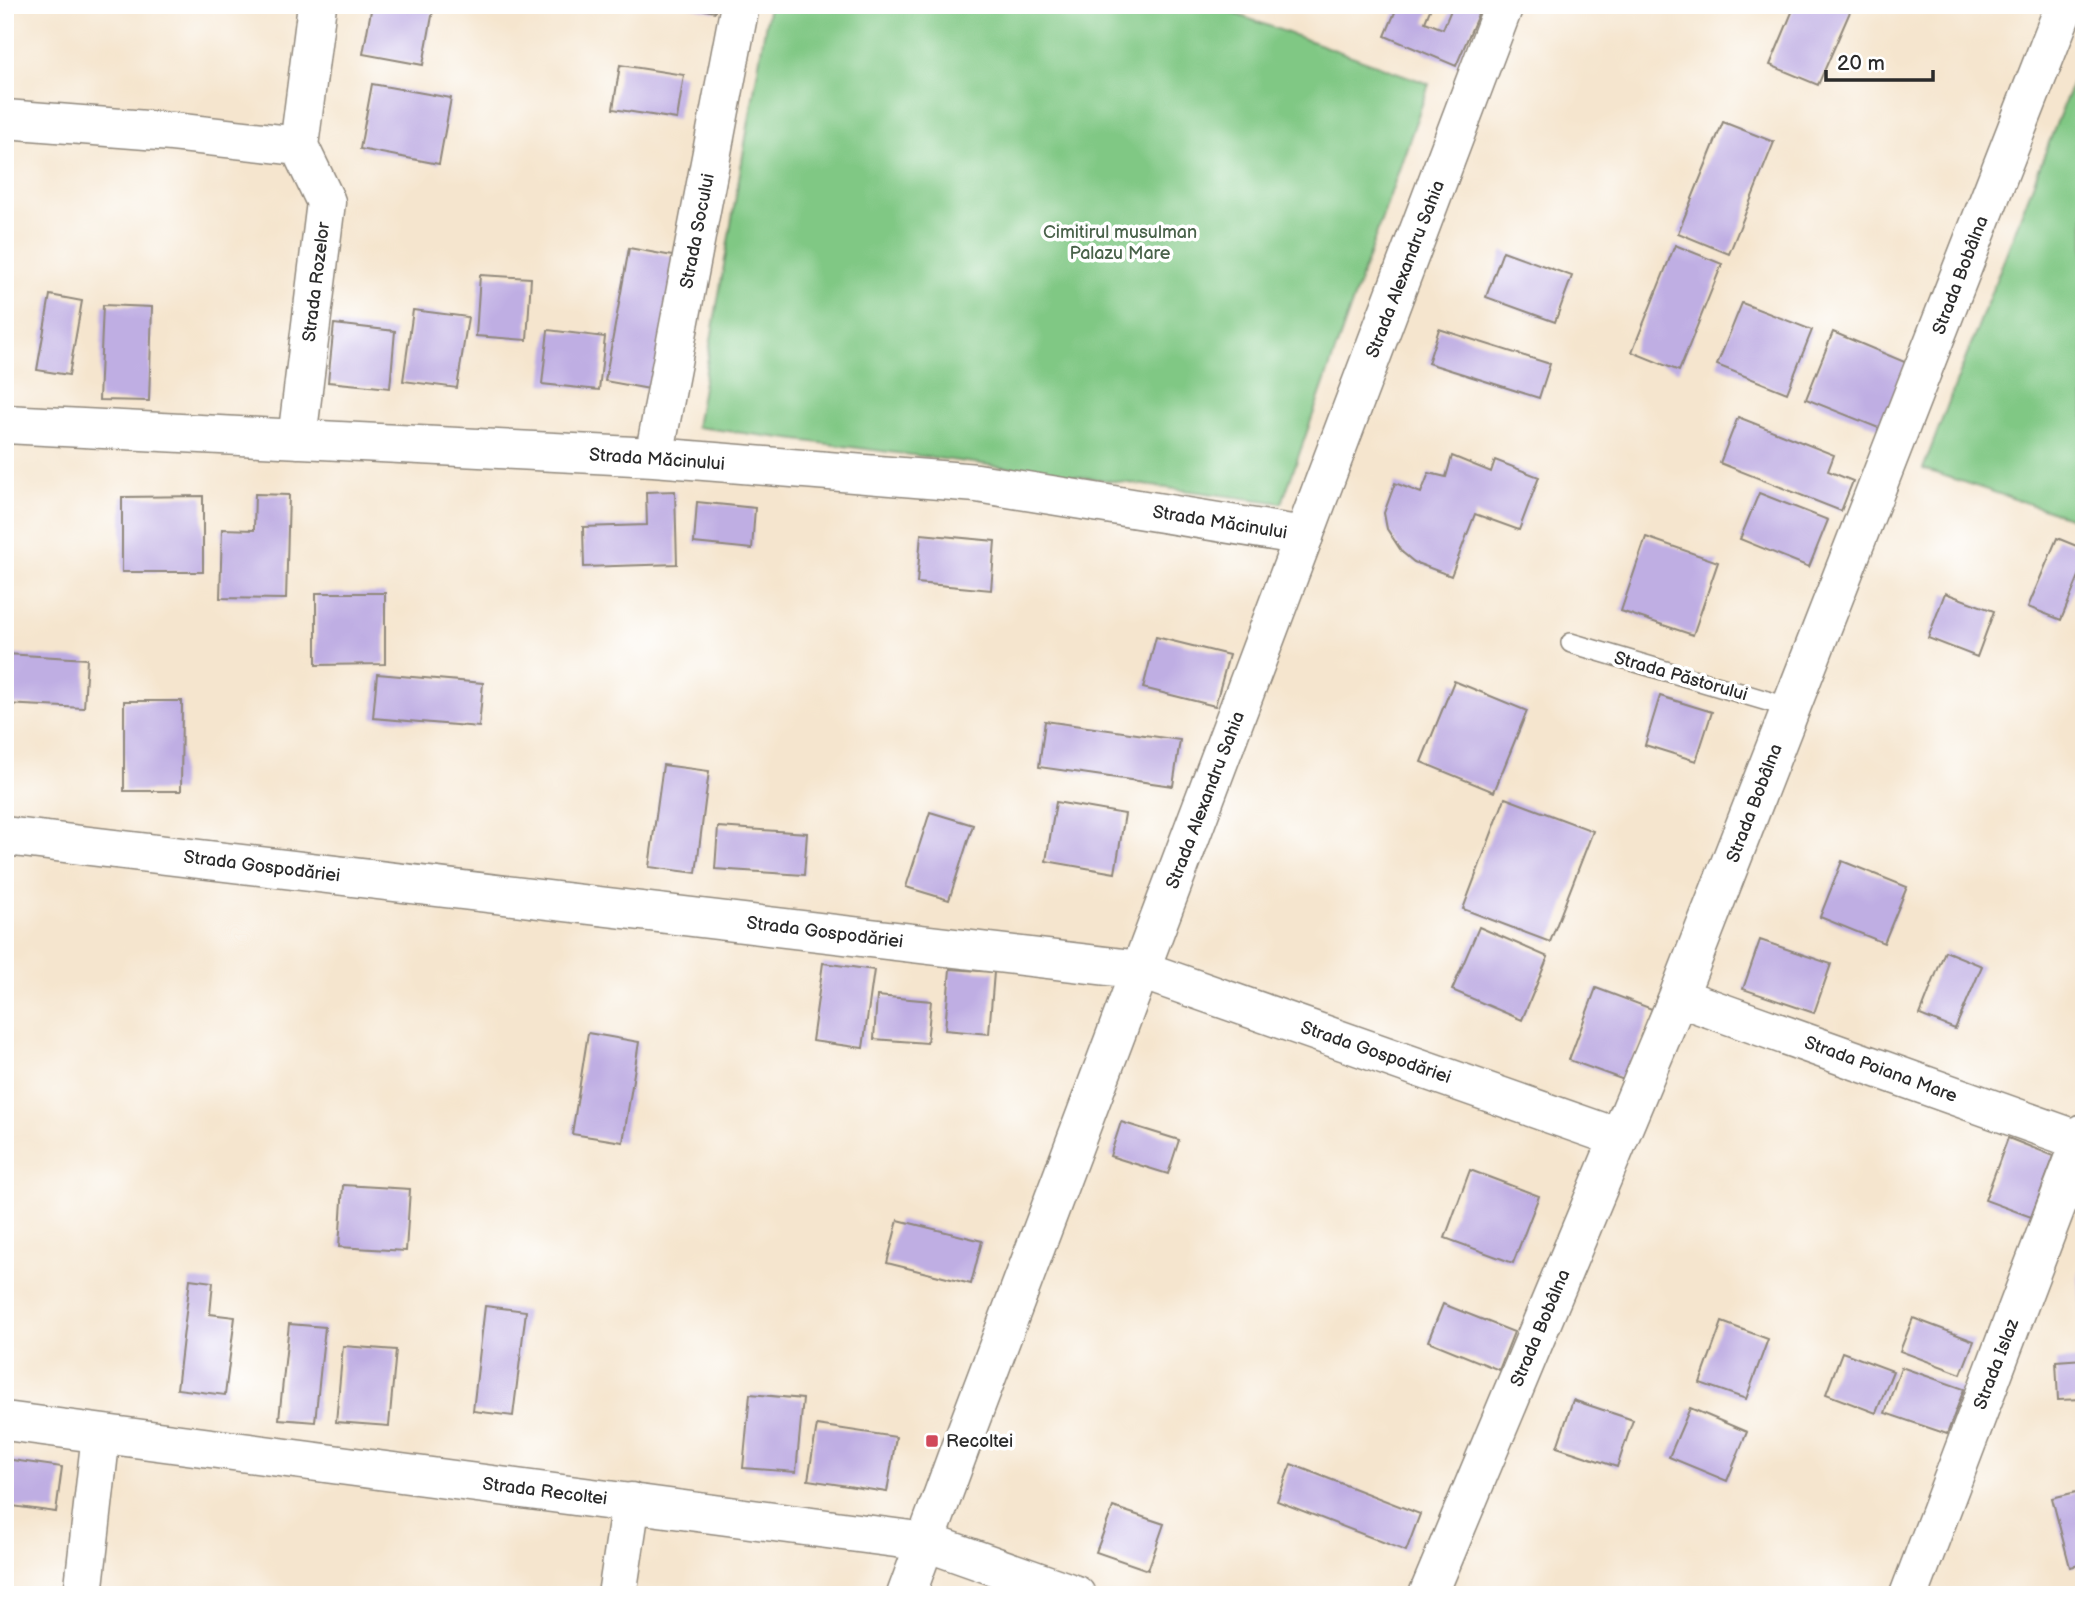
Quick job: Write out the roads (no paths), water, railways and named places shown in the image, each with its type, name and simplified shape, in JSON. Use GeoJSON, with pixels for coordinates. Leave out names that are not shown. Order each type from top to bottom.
{"type":"FeatureCollection","features":[{"type":"Feature","properties":{"kind":"street"},"geometry":{"type":"LineString","coordinates":[[5,119],[172,132],[299,146],[317,5]]}},
{"type":"Feature","properties":{"kind":"street","name":"Strada Socului"},"geometry":{"type":"LineString","coordinates":[[654,457],[740,5]]}},
{"type":"Feature","properties":{"kind":"street","name":"Strada Alexandru Sahia"},"geometry":{"type":"LineString","coordinates":[[906,1595],[1504,5]]}},
{"type":"Feature","properties":{"kind":"street","name":"Strada Bobâlna"},"geometry":{"type":"LineString","coordinates":[[1428,1595],[1678,997],[2065,5]]}},
{"type":"Feature","properties":{"kind":"street","name":"Strada Rozelor"},"geometry":{"type":"LineString","coordinates":[[297,439],[326,202],[299,146]]}},
{"type":"Feature","properties":{"kind":"street","name":"Strada Măcinului"},"geometry":{"type":"LineString","coordinates":[[5,424],[654,457],[977,483],[1304,536]]}},
{"type":"Feature","properties":{"kind":"street","name":"Strada Gospodăriei"},"geometry":{"type":"LineString","coordinates":[[5,836],[1141,970],[1619,1138]]}},
{"type":"Feature","properties":{"kind":"street","name":"Strada Poiana Mare"},"geometry":{"type":"LineString","coordinates":[[1678,997],[2083,1138]]}},
{"type":"Feature","properties":{"kind":"street","name":"Strada Islaz"},"geometry":{"type":"LineString","coordinates":[[1909,1595],[2083,1138]]}},
{"type":"Feature","properties":{"kind":"street","name":"Strada Recoltei"},"geometry":{"type":"LineString","coordinates":[[5,1421],[926,1542],[1076,1595]]}},
{"type":"Feature","properties":{"kind":"street"},"geometry":{"type":"LineString","coordinates":[[83,1595],[101,1434]]}},
{"type":"Feature","properties":{"kind":"street"},"geometry":{"type":"LineString","coordinates":[[617,1595],[631,1502]]}},
{"type":"Feature","properties":{"kind":"lane","name":"Strada Păstorului"},"geometry":{"type":"LineString","coordinates":[[1571,643],[1791,708]]}},
{"type":"Feature","properties":{"kind":"place","name":"Recoltei"},"geometry":{"type":"Point","coordinates":[932,1441]}},
{"type":"Feature","properties":{"kind":"park label","name":"Cimitirul musulman Palazu Mare"},"geometry":{"type":"Point","coordinates":[1120,242]}}]}
